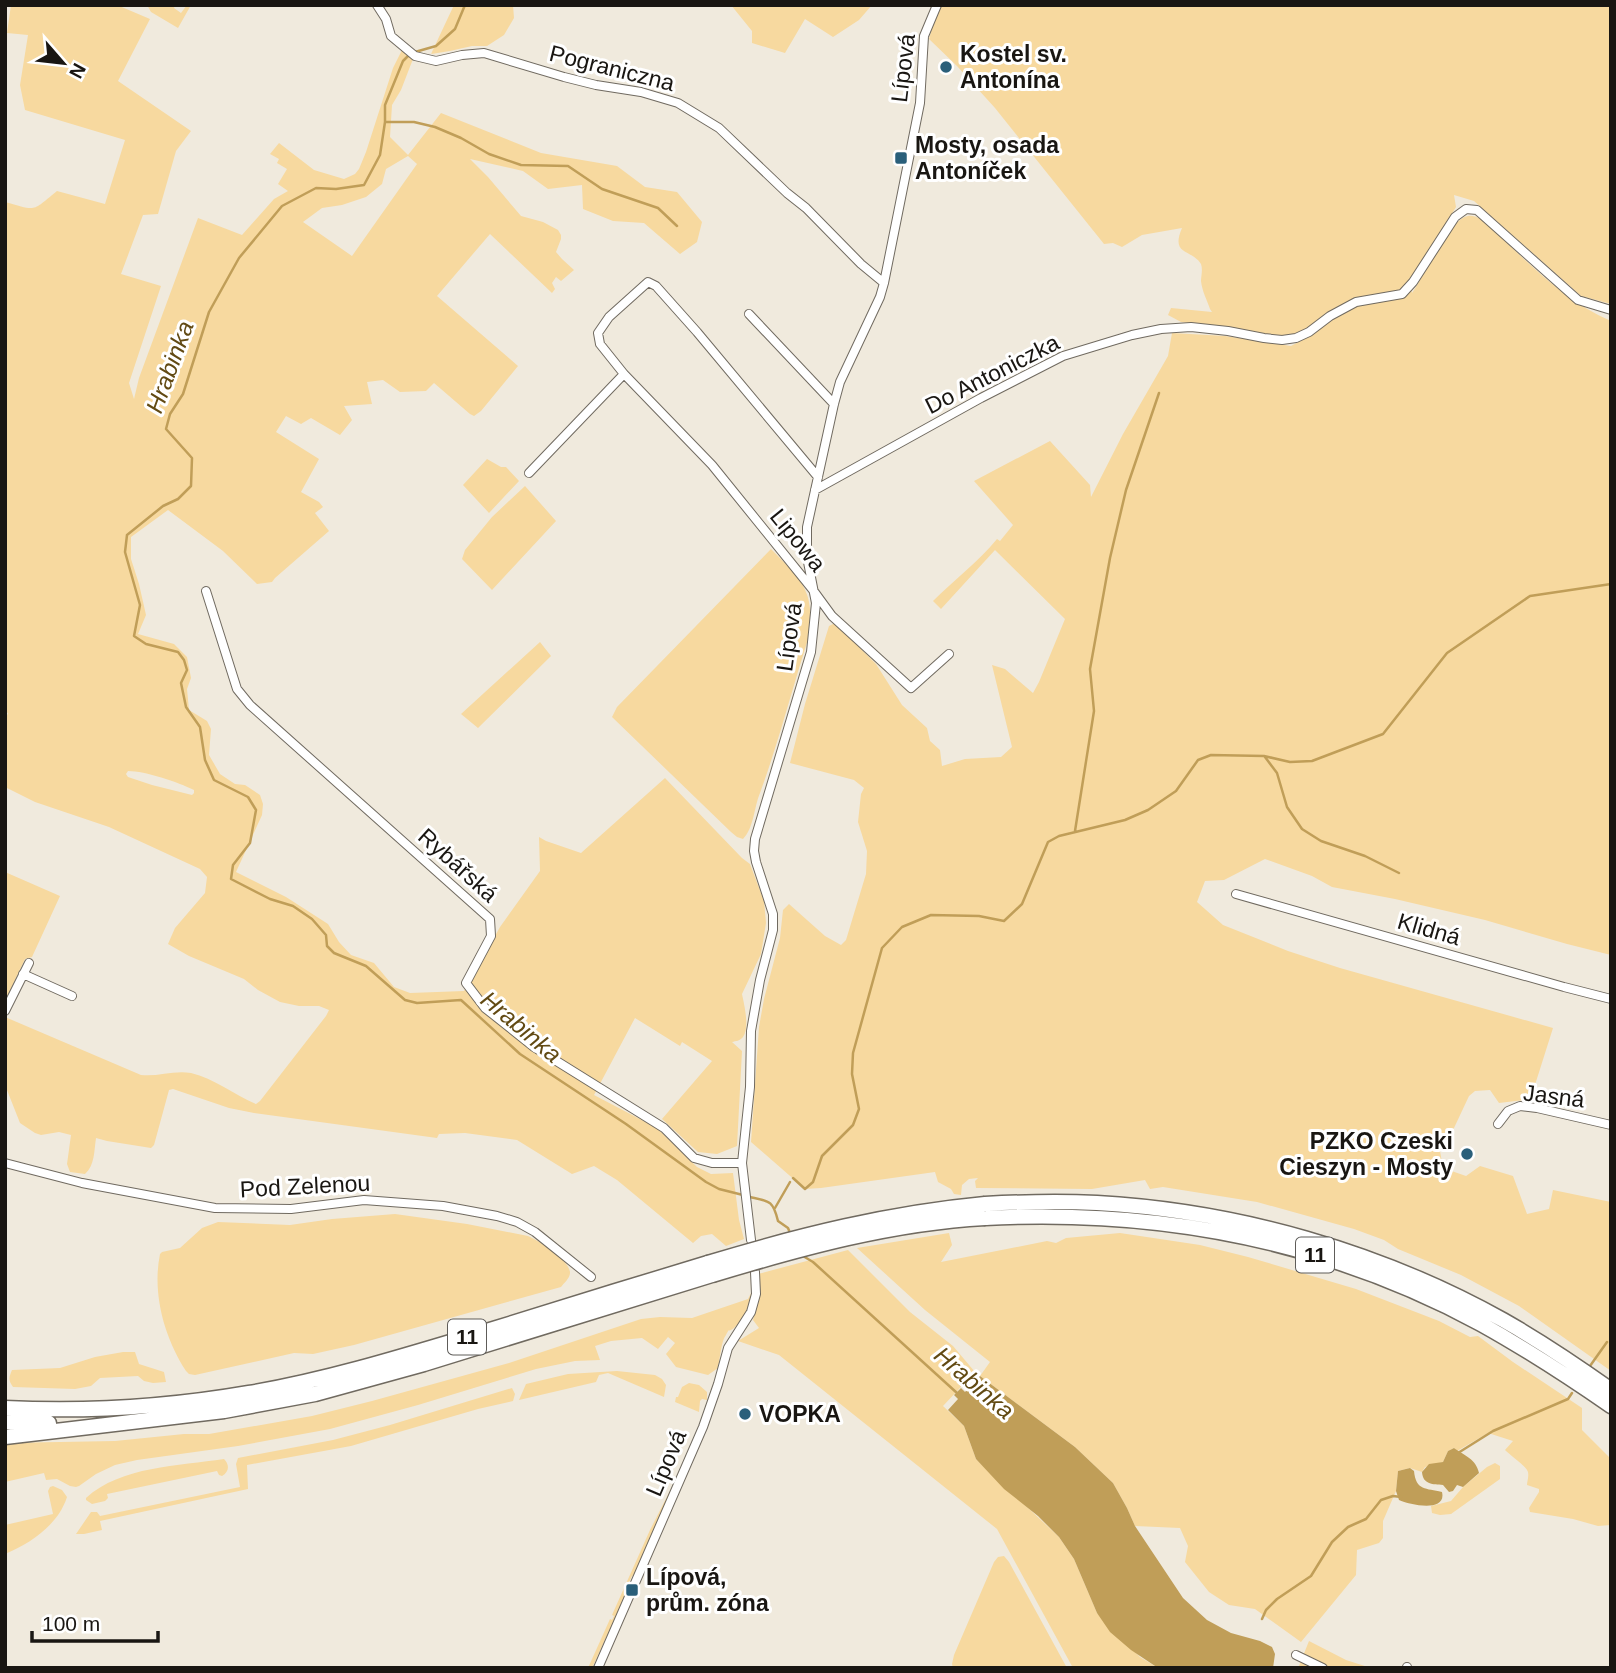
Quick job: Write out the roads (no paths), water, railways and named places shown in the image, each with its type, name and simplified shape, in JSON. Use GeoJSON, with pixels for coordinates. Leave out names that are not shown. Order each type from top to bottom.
{"type":"FeatureCollection","features":[{"type":"Feature","properties":{"kind":"highway","name":"11"},"geometry":{"type":"LineString","coordinates":[[5,1408],[78,1409],[180,1403],[248,1393],[323,1378],[710,1269],[872,1233],[1040,1202],[1122,1205],[1214,1217],[1315,1241],[1410,1275],[1458,1296],[1532,1337],[1611,1390]]}},
{"type":"Feature","properties":{"kind":"highway","name":"11"},"geometry":{"type":"LineString","coordinates":[[985,1211],[1147,1221],[1244,1237],[1315,1255],[1399,1286],[1480,1324],[1538,1357],[1611,1406]]}},
{"type":"Feature","properties":{"kind":"highway","name":"11"},"geometry":{"type":"LineString","coordinates":[[5,1422],[124,1422],[232,1410],[315,1394],[424,1364],[710,1269]]}},
{"type":"Feature","properties":{"kind":"highway"},"geometry":{"type":"LineString","coordinates":[[5,1400],[78,1409]]}},
{"type":"Feature","properties":{"kind":"highway"},"geometry":{"type":"LineString","coordinates":[[5,1437],[124,1422]]}},
{"type":"Feature","properties":{"kind":"street","name":"Pograniczna"},"geometry":{"type":"LineString","coordinates":[[377,5],[386,19],[391,36],[415,56],[436,61],[484,53],[564,77],[641,92],[678,103],[719,128],[806,208],[860,264],[884,283]]}},
{"type":"Feature","properties":{"kind":"street","name":"Lípová"},"geometry":{"type":"LineString","coordinates":[[751,1240],[742,1163],[750,1087],[751,1031],[773,930],[773,914],[756,862],[755,839],[811,652],[816,603],[807,557],[807,527],[840,382],[884,283],[920,103],[924,36],[937,5]]}},
{"type":"Feature","properties":{"kind":"street","name":"Do Antoniczka"},"geometry":{"type":"LineString","coordinates":[[815,491],[981,398],[1063,356],[1161,329],[1191,327],[1282,340],[1296,338],[1356,302],[1402,294],[1413,282],[1455,216],[1465,209],[1476,210],[1578,300],[1611,310]]}},
{"type":"Feature","properties":{"kind":"street","name":"Lipowa"},"geometry":{"type":"LineString","coordinates":[[818,477],[656,286],[648,282],[609,317],[598,333],[600,344],[624,374],[712,465],[832,616],[911,688],[949,654]]}},
{"type":"Feature","properties":{"kind":"street"},"geometry":{"type":"LineString","coordinates":[[749,314],[834,404]]}},
{"type":"Feature","properties":{"kind":"street"},"geometry":{"type":"LineString","coordinates":[[529,473],[624,374]]}},
{"type":"Feature","properties":{"kind":"street","name":"Rybářská"},"geometry":{"type":"LineString","coordinates":[[206,591],[237,689],[250,705],[490,919],[491,936],[466,983],[485,1008],[534,1047],[664,1128],[694,1158],[712,1163],[742,1163]]}},
{"type":"Feature","properties":{"kind":"street","name":"Klidná"},"geometry":{"type":"LineString","coordinates":[[1236,894],[1611,999]]}},
{"type":"Feature","properties":{"kind":"street"},"geometry":{"type":"LineString","coordinates":[[5,1012],[29,963]]}},
{"type":"Feature","properties":{"kind":"street"},"geometry":{"type":"LineString","coordinates":[[23,974],[72,996]]}},
{"type":"Feature","properties":{"kind":"street","name":"Jasná"},"geometry":{"type":"LineString","coordinates":[[1498,1124],[1508,1111],[1520,1106],[1611,1125]]}},
{"type":"Feature","properties":{"kind":"street","name":"Pod Zelenou"},"geometry":{"type":"LineString","coordinates":[[5,1163],[82,1182],[215,1208],[291,1209],[364,1200],[443,1206],[497,1216],[535,1231],[591,1277]]}},
{"type":"Feature","properties":{"kind":"street","name":"Lípová"},"geometry":{"type":"LineString","coordinates":[[598,1668],[703,1427],[728,1348],[751,1312],[756,1294],[755,1272]]}},
{"type":"Feature","properties":{"kind":"street"},"geometry":{"type":"LineString","coordinates":[[1296,1655],[1323,1668]]}},
{"type":"Feature","properties":{"kind":"water"},"geometry":{"type":"Polygon","coordinates":[[[980,1376],[1075,1447],[1113,1483],[1135,1526],[1183,1598],[1207,1620],[1231,1633],[1272,1647],[1275,1654],[1273,1668],[1158,1668],[1110,1632],[1097,1613],[1074,1559],[1059,1537],[1004,1489],[976,1459],[964,1426],[948,1410],[958,1399],[954,1395],[961,1388],[965,1392],[980,1376]]]}},
{"type":"Feature","properties":{"kind":"water"},"geometry":{"type":"Polygon","coordinates":[[[1454,1448],[1473,1461],[1479,1473],[1463,1487],[1457,1485],[1449,1492],[1443,1485],[1426,1482],[1422,1472],[1429,1464],[1443,1462],[1448,1451],[1454,1448]]]}},
{"type":"Feature","properties":{"kind":"water"},"geometry":{"type":"Polygon","coordinates":[[[1410,1468],[1420,1485],[1442,1492],[1439,1503],[1426,1506],[1399,1500],[1396,1491],[1398,1471],[1410,1468]]]}},
{"type":"Feature","properties":{"kind":"waterway","name":"Hrabinka"},"geometry":{"type":"LineString","coordinates":[[415,52],[436,46],[455,29],[465,5]]}},
{"type":"Feature","properties":{"kind":"waterway","name":"Hrabinka"},"geometry":{"type":"LineString","coordinates":[[409,55],[403,61],[385,105],[380,155],[364,185],[336,189],[316,188],[282,206],[239,258],[209,312],[183,394],[170,414],[166,429],[192,458],[191,486],[178,499],[163,506],[127,535],[125,552],[140,605],[134,636],[146,644],[178,652],[184,660],[187,670],[181,683],[186,707],[200,727],[205,760],[214,780],[248,797],[256,810],[250,843],[233,865],[231,879],[270,899],[293,906],[312,919],[326,935],[327,946],[334,953],[366,966],[405,1000],[417,1003],[461,1000],[520,1054],[626,1124],[706,1182],[719,1189],[743,1195]]}},
{"type":"Feature","properties":{"kind":"waterway"},"geometry":{"type":"LineString","coordinates":[[385,122],[414,122],[435,127],[489,154],[521,165],[568,166],[602,189],[658,208],[677,226]]}},
{"type":"Feature","properties":{"kind":"waterway"},"geometry":{"type":"LineString","coordinates":[[1075,831],[1094,711],[1090,669],[1110,558],[1126,490],[1159,393]]}},
{"type":"Feature","properties":{"kind":"waterway"},"geometry":{"type":"LineString","coordinates":[[793,1178],[805,1189],[813,1182],[822,1156],[853,1125],[859,1109],[852,1074],[853,1053],[882,948],[902,927],[931,915],[979,916],[1004,921],[1022,904],[1048,842],[1059,836],[1125,820],[1148,810],[1176,791],[1198,760],[1211,755],[1264,756],[1290,762],[1312,761],[1383,734],[1447,653],[1530,596],[1611,584]]}},
{"type":"Feature","properties":{"kind":"waterway"},"geometry":{"type":"LineString","coordinates":[[1265,757],[1277,773],[1287,807],[1302,829],[1321,841],[1365,856],[1399,873]]}},
{"type":"Feature","properties":{"kind":"waterway"},"geometry":{"type":"LineString","coordinates":[[775,1208],[790,1182]]}},
{"type":"Feature","properties":{"kind":"waterway","name":"Hrabinka"},"geometry":{"type":"LineString","coordinates":[[750,1197],[762,1199],[772,1205],[778,1221],[788,1228],[790,1233]]}},
{"type":"Feature","properties":{"kind":"waterway","name":"Hrabinka"},"geometry":{"type":"LineString","coordinates":[[803,1256],[813,1262],[957,1393]]}},
{"type":"Feature","properties":{"kind":"waterway"},"geometry":{"type":"LineString","coordinates":[[1590,1366],[1607,1342]]}},
{"type":"Feature","properties":{"kind":"waterway"},"geometry":{"type":"LineString","coordinates":[[1458,1453],[1493,1431],[1568,1399],[1572,1393]]}},
{"type":"Feature","properties":{"kind":"waterway"},"geometry":{"type":"LineString","coordinates":[[1262,1619],[1266,1610],[1277,1599],[1311,1576],[1332,1542],[1348,1527],[1366,1519],[1381,1500],[1393,1496],[1401,1497]]}},
{"type":"Feature","properties":{"kind":"place","name":"Kostel sv. Antonína"},"geometry":{"type":"Point","coordinates":[946,67]}},
{"type":"Feature","properties":{"kind":"place","name":"Mosty, osada Antoníček"},"geometry":{"type":"Point","coordinates":[901,158]}},
{"type":"Feature","properties":{"kind":"place","name":"PZKO Czeski Cieszyn - Mosty"},"geometry":{"type":"Point","coordinates":[1467,1154]}},
{"type":"Feature","properties":{"kind":"place","name":"VOPKA"},"geometry":{"type":"Point","coordinates":[745,1414]}},
{"type":"Feature","properties":{"kind":"place","name":"Lípová, prům. zóna"},"geometry":{"type":"Point","coordinates":[632,1590]}}]}
